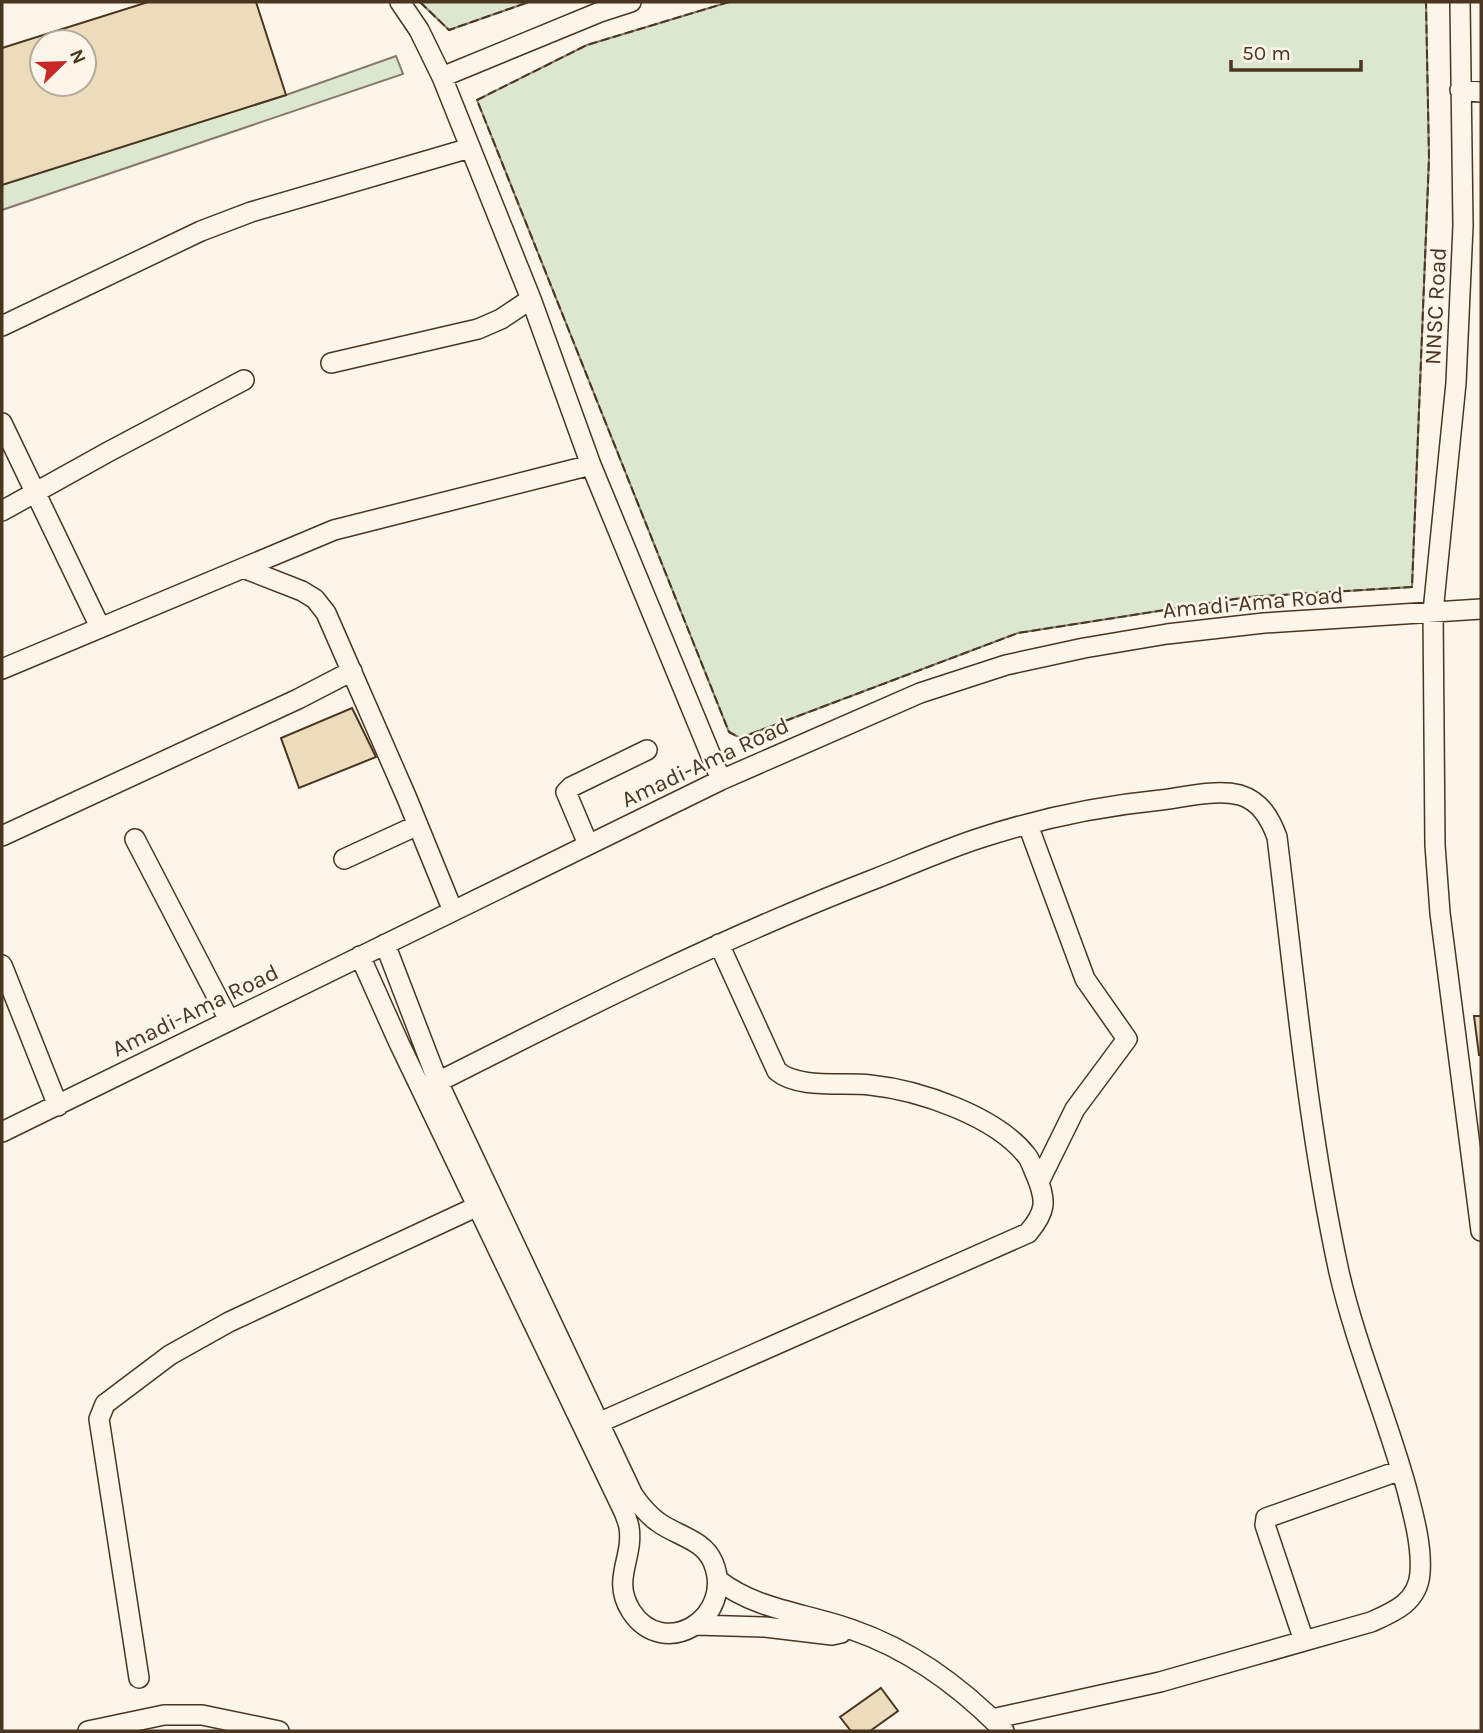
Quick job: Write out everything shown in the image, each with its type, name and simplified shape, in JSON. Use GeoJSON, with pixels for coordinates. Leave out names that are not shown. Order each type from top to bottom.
{"type":"FeatureCollection","features":[{"type":"Feature","properties":{"kind":"street"},"geometry":{"type":"LineString","coordinates":[[400,2],[419,30],[442,77],[531,299],[591,465],[720,780]]}},
{"type":"Feature","properties":{"kind":"street"},"geometry":{"type":"LineString","coordinates":[[442,77],[600,12],[631,2]]}},
{"type":"Feature","properties":{"kind":"street","name":"NNSC Road"},"geometry":{"type":"LineString","coordinates":[[1460,2],[1464,226],[1456,370],[1433,612],[1436,845],[1440,913],[1481,1231]]}},
{"type":"Feature","properties":{"kind":"street"},"geometry":{"type":"LineString","coordinates":[[1460,90],[1481,92]]}},
{"type":"Feature","properties":{"kind":"street"},"geometry":{"type":"LineString","coordinates":[[2,326],[226,221],[470,148]]}},
{"type":"Feature","properties":{"kind":"street"},"geometry":{"type":"LineString","coordinates":[[331,363],[478,329],[501,319],[531,299]]}},
{"type":"Feature","properties":{"kind":"street"},"geometry":{"type":"LineString","coordinates":[[2,511],[244,380]]}},
{"type":"Feature","properties":{"kind":"street"},"geometry":{"type":"LineString","coordinates":[[2,423],[100,627]]}},
{"type":"Feature","properties":{"kind":"street"},"geometry":{"type":"LineString","coordinates":[[2,669],[334,530],[591,465]]}},
{"type":"Feature","properties":{"kind":"street"},"geometry":{"type":"LineString","coordinates":[[243,568],[302,591],[315,599],[326,612],[453,911]]}},
{"type":"Feature","properties":{"kind":"street","name":"Amadi-Ama Road"},"geometry":{"type":"LineString","coordinates":[[2,1132],[720,780],[920,693],[1006,666],[1084,648],[1167,634],[1265,623],[1481,609]]}},
{"type":"Feature","properties":{"kind":"street"},"geometry":{"type":"LineString","coordinates":[[2,836],[298,699],[352,671]]}},
{"type":"Feature","properties":{"kind":"street"},"geometry":{"type":"LineString","coordinates":[[588,844],[566,792],[571,787],[647,750]]}},
{"type":"Feature","properties":{"kind":"street"},"geometry":{"type":"LineString","coordinates":[[430,1086],[665,968],[802,907],[967,843],[1069,814],[1219,794],[1239,795],[1251,800],[1272,822],[1277,837],[1300,1033],[1326,1204],[1340,1275],[1401,1470],[1420,1552],[1420,1577],[1413,1597],[1397,1611],[1371,1622],[998,1725],[941,1675],[909,1656],[852,1629],[752,1601],[736,1594],[718,1580]]}},
{"type":"Feature","properties":{"kind":"street"},"geometry":{"type":"LineString","coordinates":[[344,859],[418,825]]}},
{"type":"Feature","properties":{"kind":"street"},"geometry":{"type":"LineString","coordinates":[[1028,825],[1085,979],[1127,1039],[1075,1109],[1039,1182]]}},
{"type":"Feature","properties":{"kind":"street"},"geometry":{"type":"LineString","coordinates":[[135,839],[229,1020]]}},
{"type":"Feature","properties":{"kind":"street"},"geometry":{"type":"LineString","coordinates":[[360,956],[430,1086],[592,1425],[629,1527],[621,1584],[632,1612],[653,1630],[670,1634],[687,1630],[696,1625],[712,1608],[718,1592],[718,1580],[712,1559],[702,1546],[656,1521],[641,1507],[592,1425],[478,1206],[430,1086],[385,944]]}},
{"type":"Feature","properties":{"kind":"street"},"geometry":{"type":"LineString","coordinates":[[592,1425],[1028,1233],[1041,1218],[1044,1205],[1039,1182],[1028,1157],[1008,1137],[963,1110],[918,1094],[871,1085],[798,1081],[777,1071],[719,944]]}},
{"type":"Feature","properties":{"kind":"street"},"geometry":{"type":"LineString","coordinates":[[2,965],[9,1008],[58,1106]]}},
{"type":"Feature","properties":{"kind":"street"},"geometry":{"type":"LineString","coordinates":[[139,1678],[99,1419],[106,1404],[170,1355],[229,1322],[478,1206]]}},
{"type":"Feature","properties":{"kind":"street"},"geometry":{"type":"LineString","coordinates":[[1304,1641],[1265,1525],[1266,1518],[1401,1470]]}},
{"type":"Feature","properties":{"kind":"street"},"geometry":{"type":"LineString","coordinates":[[696,1625],[765,1627],[832,1635],[852,1629]]}},
{"type":"Feature","properties":{"kind":"street"},"geometry":{"type":"LineString","coordinates":[[88,1731],[130,1727],[164,1715],[202,1715],[279,1731]]}},
{"type":"Feature","properties":{"kind":"green space"},"geometry":{"type":"Polygon","coordinates":[[[420,2],[529,2],[449,30],[420,2]]]}},
{"type":"Feature","properties":{"kind":"green space"},"geometry":{"type":"Polygon","coordinates":[[[729,2],[1426,2],[1429,158],[1412,587],[1248,597],[1018,633],[740,738],[729,732],[477,100],[587,45],[729,2]]]}},
{"type":"Feature","properties":{"kind":"green space"},"geometry":{"type":"Polygon","coordinates":[[[396,56],[403,74],[2,210],[2,185],[286,95],[396,56]]]}},
{"type":"Feature","properties":{"kind":"building"},"geometry":{"type":"Polygon","coordinates":[[[148,2],[256,2],[286,95],[2,185],[2,48],[28,40],[28,98],[98,98],[98,28],[65,28],[148,2]]]}},
{"type":"Feature","properties":{"kind":"building"},"geometry":{"type":"Polygon","coordinates":[[[352,708],[376,757],[299,788],[281,738],[352,708]]]}},
{"type":"Feature","properties":{"kind":"building"},"geometry":{"type":"Polygon","coordinates":[[[1474,1016],[1481,1016],[1481,1055],[1479,1055],[1474,1016]]]}},
{"type":"Feature","properties":{"kind":"building"},"geometry":{"type":"Polygon","coordinates":[[[881,1688],[898,1711],[870,1731],[851,1731],[840,1717],[881,1688]]]}},
{"type":"Feature","properties":{"kind":"fence"},"geometry":{"type":"LineString","coordinates":[[420,2],[449,30],[529,2]]}},
{"type":"Feature","properties":{"kind":"fence"},"geometry":{"type":"LineString","coordinates":[[729,2],[587,45],[477,100],[729,732],[740,738],[1018,633],[1248,597],[1412,587],[1429,158],[1426,2]]}}]}
